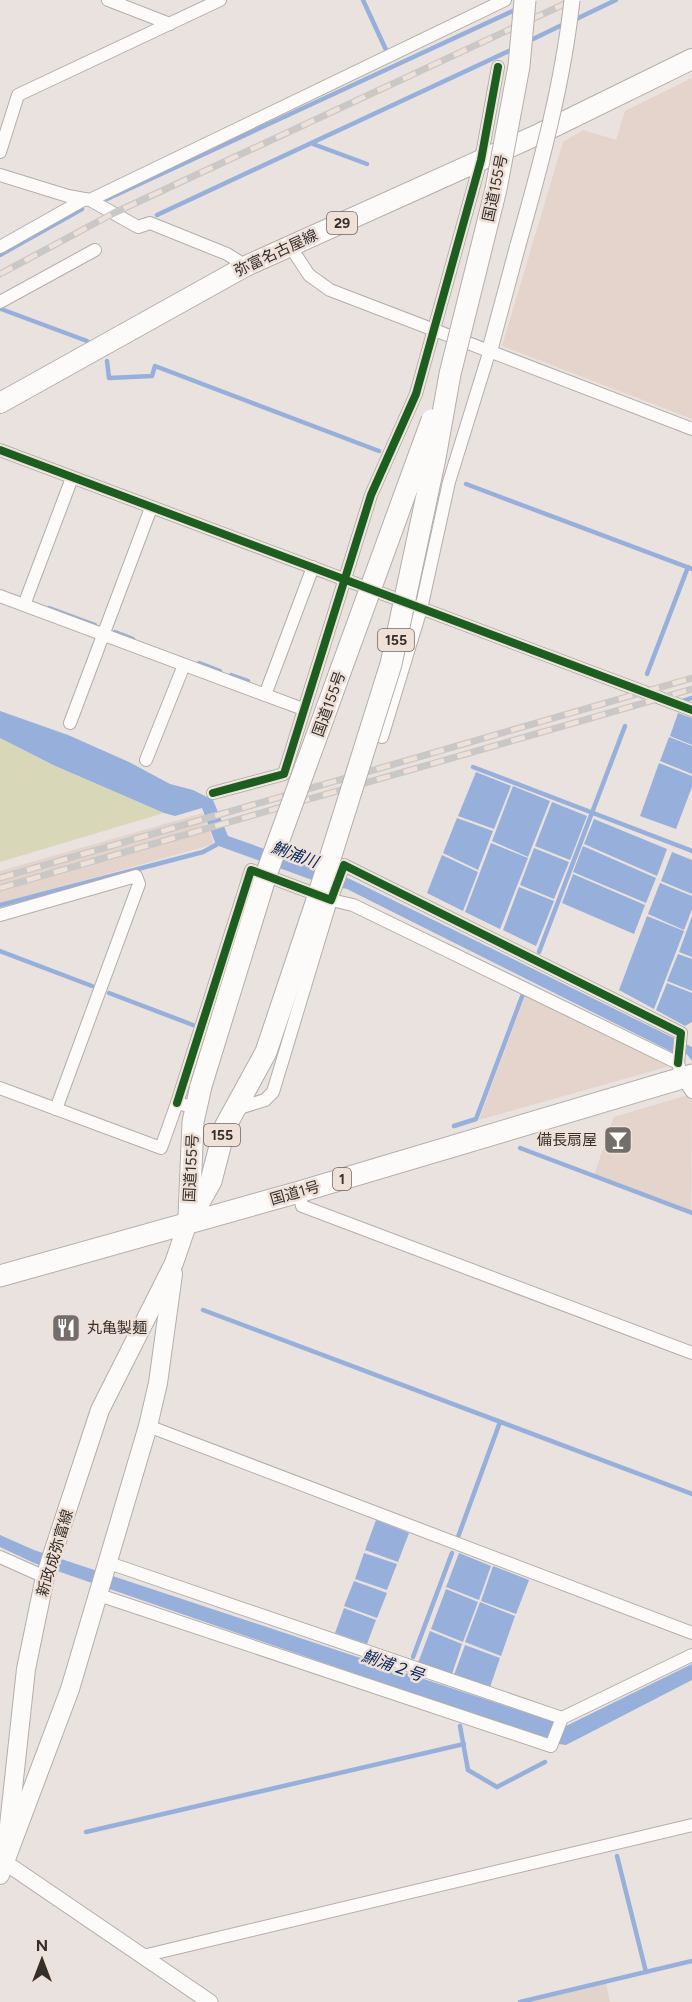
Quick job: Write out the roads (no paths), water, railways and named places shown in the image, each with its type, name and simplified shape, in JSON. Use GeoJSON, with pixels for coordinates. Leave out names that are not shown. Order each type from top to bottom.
{"type":"FeatureCollection","features":[{"type":"Feature","properties":{"kind":"highway","name":"国道155号"},"geometry":{"type":"LineString","coordinates":[[188,1222],[211,1181],[220,1142],[232,1110],[266,1052],[391,664],[435,458],[450,374],[496,189],[519,66],[525,0]]}},
{"type":"Feature","properties":{"kind":"highway","name":"国道155号"},"geometry":{"type":"LineString","coordinates":[[188,1222],[186,1106],[201,1086],[266,874],[450,374]]}},
{"type":"Feature","properties":{"kind":"highway","name":"国道1号"},"geometry":{"type":"LineString","coordinates":[[0,1276],[298,1192],[685,1073]]}},
{"type":"Feature","properties":{"kind":"main road","name":"弥富名古屋線"},"geometry":{"type":"LineString","coordinates":[[0,403],[246,266],[481,160],[692,59]]}},
{"type":"Feature","properties":{"kind":"main road","name":"新政成弥富線"},"geometry":{"type":"LineString","coordinates":[[2,1865],[26,1669],[46,1574],[100,1410],[174,1263],[188,1222]]}},
{"type":"Feature","properties":{"kind":"main road","name":"新政成弥富線"},"geometry":{"type":"LineString","coordinates":[[2,1865],[70,1689],[148,1426],[158,1383],[174,1263]]}},
{"type":"Feature","properties":{"kind":"street"},"geometry":{"type":"LineString","coordinates":[[108,0],[170,24]]}},
{"type":"Feature","properties":{"kind":"street"},"geometry":{"type":"LineString","coordinates":[[0,152],[18,95],[220,0]]}},
{"type":"Feature","properties":{"kind":"street"},"geometry":{"type":"LineString","coordinates":[[0,247],[87,200],[506,0]]}},
{"type":"Feature","properties":{"kind":"street"},"geometry":{"type":"LineString","coordinates":[[382,737],[421,609],[449,482],[489,353],[519,245],[557,95],[568,38],[572,0]]}},
{"type":"Feature","properties":{"kind":"street"},"geometry":{"type":"LineString","coordinates":[[213,792],[284,774],[371,495],[416,394],[481,160],[498,67]]}},
{"type":"Feature","properties":{"kind":"street"},"geometry":{"type":"LineString","coordinates":[[0,175],[87,200],[138,227],[150,223],[227,254],[246,266]]}},
{"type":"Feature","properties":{"kind":"street"},"geometry":{"type":"LineString","coordinates":[[290,246],[309,274],[330,290],[489,353],[692,429]]}},
{"type":"Feature","properties":{"kind":"street"},"geometry":{"type":"LineString","coordinates":[[0,302],[96,250]]}},
{"type":"Feature","properties":{"kind":"street"},"geometry":{"type":"LineString","coordinates":[[0,450],[692,710]]}},
{"type":"Feature","properties":{"kind":"street"},"geometry":{"type":"LineString","coordinates":[[24,605],[72,478]]}},
{"type":"Feature","properties":{"kind":"street"},"geometry":{"type":"LineString","coordinates":[[70,723],[152,508]]}},
{"type":"Feature","properties":{"kind":"street"},"geometry":{"type":"LineString","coordinates":[[265,695],[313,567]]}},
{"type":"Feature","properties":{"kind":"street"},"geometry":{"type":"LineString","coordinates":[[0,597],[303,709]]}},
{"type":"Feature","properties":{"kind":"street"},"geometry":{"type":"LineString","coordinates":[[146,760],[184,665]]}},
{"type":"Feature","properties":{"kind":"street"},"geometry":{"type":"LineString","coordinates":[[232,1110],[265,1100],[273,1092],[344,865],[681,1033],[685,1073]]}},
{"type":"Feature","properties":{"kind":"street"},"geometry":{"type":"LineString","coordinates":[[0,1088],[160,1148],[186,1106],[251,870],[333,895],[353,904],[685,1073]]}},
{"type":"Feature","properties":{"kind":"street"},"geometry":{"type":"LineString","coordinates":[[0,915],[136,876],[139,884],[56,1109]]}},
{"type":"Feature","properties":{"kind":"street"},"geometry":{"type":"LineString","coordinates":[[298,1192],[302,1206],[692,1353]]}},
{"type":"Feature","properties":{"kind":"street"},"geometry":{"type":"LineString","coordinates":[[148,1426],[692,1633]]}},
{"type":"Feature","properties":{"kind":"street"},"geometry":{"type":"LineString","coordinates":[[0,1557],[46,1574]]}},
{"type":"Feature","properties":{"kind":"street"},"geometry":{"type":"LineString","coordinates":[[108,1566],[562,1718]]}},
{"type":"Feature","properties":{"kind":"street"},"geometry":{"type":"LineString","coordinates":[[100,1593],[551,1746],[562,1718],[692,1655]]}},
{"type":"Feature","properties":{"kind":"street"},"geometry":{"type":"LineString","coordinates":[[143,1956],[692,1825]]}},
{"type":"Feature","properties":{"kind":"street"},"geometry":{"type":"LineString","coordinates":[[2,1865],[210,2002]]}},
{"type":"Feature","properties":{"kind":"water"},"geometry":{"type":"Polygon","coordinates":[[[0,711],[68,735],[129,762],[170,784],[193,790],[213,800],[228,836],[350,879],[692,1047],[692,1061],[685,1052],[672,1052],[347,889],[323,884],[216,845],[202,808],[175,816],[164,813],[53,765],[0,738],[0,711]]]}},
{"type":"Feature","properties":{"kind":"water"},"geometry":{"type":"Polygon","coordinates":[[[678,713],[692,718],[692,745],[670,736],[678,713]]]}},
{"type":"Feature","properties":{"kind":"water"},"geometry":{"type":"Polygon","coordinates":[[[669,737],[692,746],[692,774],[660,761],[669,737]]]}},
{"type":"Feature","properties":{"kind":"water"},"geometry":{"type":"Polygon","coordinates":[[[659,763],[692,776],[692,787],[676,829],[640,816],[659,763]]]}},
{"type":"Feature","properties":{"kind":"water"},"geometry":{"type":"Polygon","coordinates":[[[476,772],[511,786],[494,829],[458,816],[476,772]]]}},
{"type":"Feature","properties":{"kind":"water"},"geometry":{"type":"Polygon","coordinates":[[[513,786],[550,801],[528,857],[492,841],[513,786]]]}},
{"type":"Feature","properties":{"kind":"water"},"geometry":{"type":"Polygon","coordinates":[[[552,802],[587,816],[570,860],[535,846],[552,802]]]}},
{"type":"Feature","properties":{"kind":"water"},"geometry":{"type":"Polygon","coordinates":[[[457,818],[493,831],[478,870],[443,853],[457,818]]]}},
{"type":"Feature","properties":{"kind":"water"},"geometry":{"type":"Polygon","coordinates":[[[594,819],[667,849],[657,876],[584,844],[594,819]]]}},
{"type":"Feature","properties":{"kind":"water"},"geometry":{"type":"Polygon","coordinates":[[[491,843],[528,858],[500,929],[465,912],[491,843]]]}},
{"type":"Feature","properties":{"kind":"water"},"geometry":{"type":"Polygon","coordinates":[[[583,846],[656,878],[646,903],[573,872],[583,846]]]}},
{"type":"Feature","properties":{"kind":"water"},"geometry":{"type":"Polygon","coordinates":[[[534,848],[569,862],[554,899],[520,885],[534,848]]]}},
{"type":"Feature","properties":{"kind":"water"},"geometry":{"type":"Polygon","coordinates":[[[672,852],[692,860],[692,894],[661,881],[672,852]]]}},
{"type":"Feature","properties":{"kind":"water"},"geometry":{"type":"Polygon","coordinates":[[[442,855],[478,872],[463,911],[427,893],[442,855]]]}},
{"type":"Feature","properties":{"kind":"water"},"geometry":{"type":"Polygon","coordinates":[[[573,874],[645,905],[634,934],[562,903],[573,874]]]}},
{"type":"Feature","properties":{"kind":"water"},"geometry":{"type":"Polygon","coordinates":[[[660,883],[692,896],[692,909],[684,930],[648,914],[660,883]]]}},
{"type":"Feature","properties":{"kind":"water"},"geometry":{"type":"Polygon","coordinates":[[[519,887],[554,901],[536,946],[503,930],[519,887]]]}},
{"type":"Feature","properties":{"kind":"water"},"geometry":{"type":"Polygon","coordinates":[[[647,916],[684,931],[654,1009],[619,990],[647,916]]]}},
{"type":"Feature","properties":{"kind":"water"},"geometry":{"type":"Polygon","coordinates":[[[692,916],[692,957],[679,952],[692,916]]]}},
{"type":"Feature","properties":{"kind":"water"},"geometry":{"type":"Polygon","coordinates":[[[678,954],[692,959],[692,991],[667,981],[678,954]]]}},
{"type":"Feature","properties":{"kind":"water"},"geometry":{"type":"Polygon","coordinates":[[[667,983],[692,993],[692,1022],[685,1026],[656,1010],[667,983]]]}},
{"type":"Feature","properties":{"kind":"water"},"geometry":{"type":"Polygon","coordinates":[[[376,1520],[409,1533],[398,1562],[365,1550],[376,1520]]]}},
{"type":"Feature","properties":{"kind":"water"},"geometry":{"type":"Polygon","coordinates":[[[0,1535],[34,1550],[566,1726],[692,1664],[692,1680],[566,1745],[559,1744],[34,1563],[0,1547],[0,1535]]]}},
{"type":"Feature","properties":{"kind":"water"},"geometry":{"type":"Polygon","coordinates":[[[364,1553],[397,1564],[387,1590],[355,1579],[364,1553]]]}},
{"type":"Feature","properties":{"kind":"water"},"geometry":{"type":"Polygon","coordinates":[[[459,1553],[491,1566],[479,1600],[446,1587],[459,1553]]]}},
{"type":"Feature","properties":{"kind":"water"},"geometry":{"type":"Polygon","coordinates":[[[493,1566],[529,1580],[516,1614],[481,1601],[493,1566]]]}},
{"type":"Feature","properties":{"kind":"water"},"geometry":{"type":"Polygon","coordinates":[[[354,1581],[387,1593],[377,1618],[344,1606],[354,1581]]]}},
{"type":"Feature","properties":{"kind":"water"},"geometry":{"type":"Polygon","coordinates":[[[446,1589],[478,1602],[463,1642],[431,1629],[446,1589]]]}},
{"type":"Feature","properties":{"kind":"water"},"geometry":{"type":"Polygon","coordinates":[[[480,1602],[515,1616],[501,1656],[465,1642],[480,1602]]]}},
{"type":"Feature","properties":{"kind":"water"},"geometry":{"type":"Polygon","coordinates":[[[344,1608],[376,1620],[367,1644],[335,1633],[344,1608]]]}},
{"type":"Feature","properties":{"kind":"water"},"geometry":{"type":"Polygon","coordinates":[[[430,1631],[462,1644],[452,1674],[418,1663],[430,1631]]]}},
{"type":"Feature","properties":{"kind":"water"},"geometry":{"type":"Polygon","coordinates":[[[465,1645],[500,1658],[490,1687],[454,1675],[465,1645]]]}},
{"type":"Feature","properties":{"kind":"waterway"},"geometry":{"type":"LineString","coordinates":[[363,0],[387,52]]}},
{"type":"Feature","properties":{"kind":"waterway"},"geometry":{"type":"LineString","coordinates":[[572,21],[616,0]]}},
{"type":"Feature","properties":{"kind":"waterway"},"geometry":{"type":"LineString","coordinates":[[107,199],[517,9]]}},
{"type":"Feature","properties":{"kind":"waterway"},"geometry":{"type":"LineString","coordinates":[[529,41],[564,24]]}},
{"type":"Feature","properties":{"kind":"waterway"},"geometry":{"type":"LineString","coordinates":[[157,215],[513,49]]}},
{"type":"Feature","properties":{"kind":"waterway"},"geometry":{"type":"LineString","coordinates":[[313,144],[367,164]]}},
{"type":"Feature","properties":{"kind":"waterway"},"geometry":{"type":"LineString","coordinates":[[0,255],[82,209]]}},
{"type":"Feature","properties":{"kind":"waterway"},"geometry":{"type":"LineString","coordinates":[[1,309],[87,341]]}},
{"type":"Feature","properties":{"kind":"waterway"},"geometry":{"type":"LineString","coordinates":[[107,361],[109,378],[152,376],[155,366],[379,451]]}},
{"type":"Feature","properties":{"kind":"waterway"},"geometry":{"type":"LineString","coordinates":[[466,484],[692,569]]}},
{"type":"Feature","properties":{"kind":"waterway"},"geometry":{"type":"LineString","coordinates":[[647,674],[688,567]]}},
{"type":"Feature","properties":{"kind":"waterway"},"geometry":{"type":"LineString","coordinates":[[49,608],[95,625]]}},
{"type":"Feature","properties":{"kind":"waterway"},"geometry":{"type":"LineString","coordinates":[[115,632],[133,639]]}},
{"type":"Feature","properties":{"kind":"waterway"},"geometry":{"type":"LineString","coordinates":[[199,663],[220,671]]}},
{"type":"Feature","properties":{"kind":"waterway"},"geometry":{"type":"LineString","coordinates":[[231,675],[248,681]]}},
{"type":"Feature","properties":{"kind":"waterway"},"geometry":{"type":"LineString","coordinates":[[683,701],[692,698]]}},
{"type":"Feature","properties":{"kind":"waterway"},"geometry":{"type":"LineString","coordinates":[[539,952],[625,726]]}},
{"type":"Feature","properties":{"kind":"waterway"},"geometry":{"type":"LineString","coordinates":[[473,767],[692,851]]}},
{"type":"Feature","properties":{"kind":"waterway"},"geometry":{"type":"LineString","coordinates":[[0,905],[203,852],[216,845]]}},
{"type":"Feature","properties":{"kind":"waterway"},"geometry":{"type":"LineString","coordinates":[[0,951],[92,986]]}},
{"type":"Feature","properties":{"kind":"waterway"},"geometry":{"type":"LineString","coordinates":[[109,993],[193,1025]]}},
{"type":"Feature","properties":{"kind":"waterway"},"geometry":{"type":"LineString","coordinates":[[454,1126],[476,1119],[523,994]]}},
{"type":"Feature","properties":{"kind":"waterway"},"geometry":{"type":"LineString","coordinates":[[520,1148],[692,1213]]}},
{"type":"Feature","properties":{"kind":"waterway"},"geometry":{"type":"LineString","coordinates":[[203,1310],[692,1494]]}},
{"type":"Feature","properties":{"kind":"waterway"},"geometry":{"type":"LineString","coordinates":[[458,1537],[500,1422]]}},
{"type":"Feature","properties":{"kind":"waterway","name":"鯏浦２号"},"geometry":{"type":"LineString","coordinates":[[413,1657],[452,1553]]}},
{"type":"Feature","properties":{"kind":"waterway"},"geometry":{"type":"LineString","coordinates":[[460,1726],[468,1770],[497,1787],[545,1762]]}},
{"type":"Feature","properties":{"kind":"waterway"},"geometry":{"type":"LineString","coordinates":[[86,1832],[464,1744]]}},
{"type":"Feature","properties":{"kind":"waterway"},"geometry":{"type":"LineString","coordinates":[[617,1856],[646,1972]]}},
{"type":"Feature","properties":{"kind":"waterway"},"geometry":{"type":"LineString","coordinates":[[520,2002],[692,1961]]}},
{"type":"Feature","properties":{"kind":"railway"},"geometry":{"type":"LineString","coordinates":[[0,274],[114,213],[573,0]]}},
{"type":"Feature","properties":{"kind":"railway"},"geometry":{"type":"LineString","coordinates":[[0,878],[692,678]]}},
{"type":"Feature","properties":{"kind":"railway"},"geometry":{"type":"LineString","coordinates":[[0,888],[692,689]]}},
{"type":"Feature","properties":{"kind":"place","name":"備長扇屋"},"geometry":{"type":"Point","coordinates":[618,1140]}},
{"type":"Feature","properties":{"kind":"place","name":"丸亀製麺"},"geometry":{"type":"Point","coordinates":[66,1328]}},
{"type":"Feature","properties":{"kind":"water label","name":"鯏浦川"},"geometry":{"type":"Point","coordinates":[295,854]}}]}
